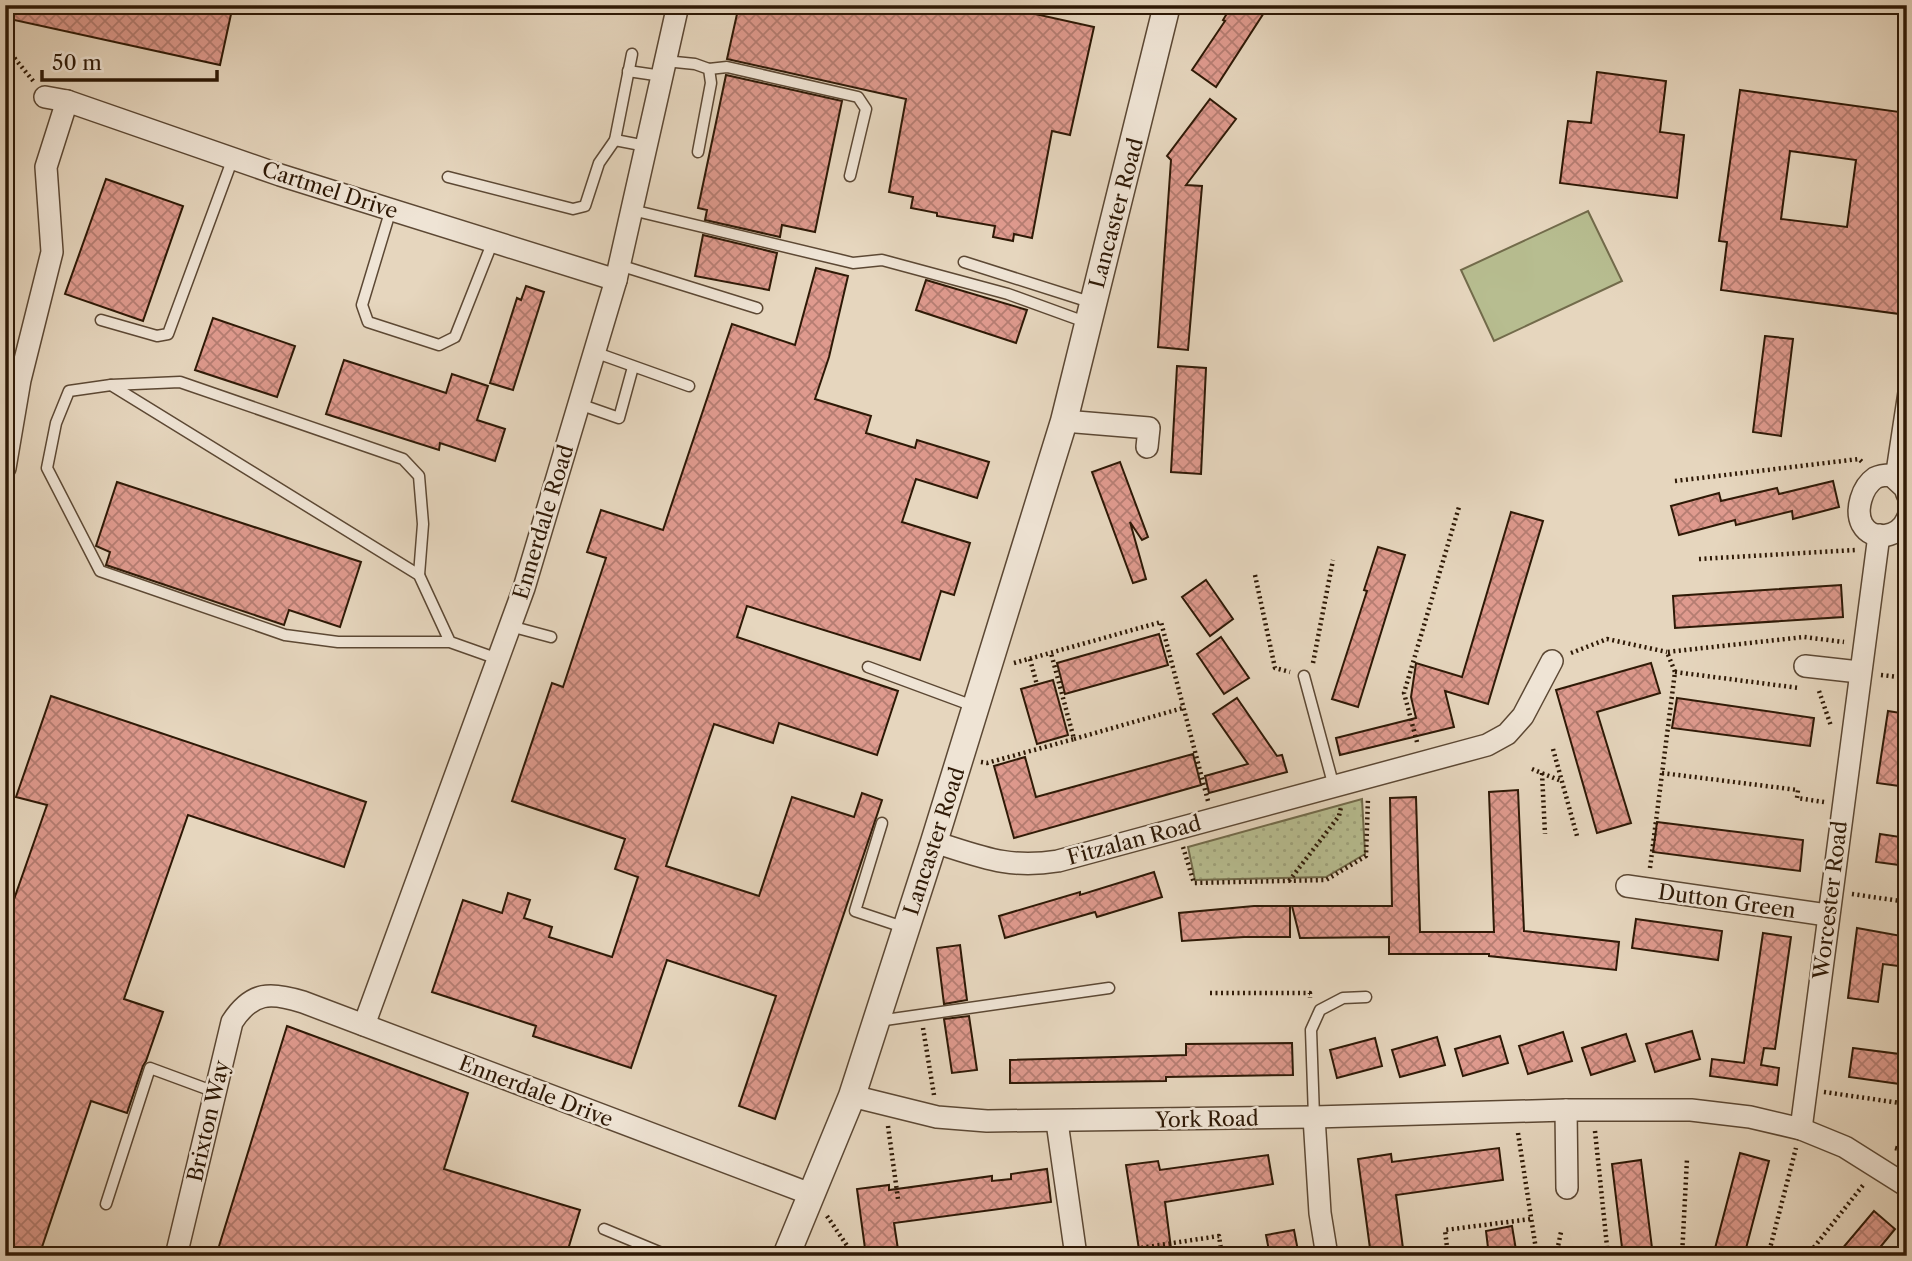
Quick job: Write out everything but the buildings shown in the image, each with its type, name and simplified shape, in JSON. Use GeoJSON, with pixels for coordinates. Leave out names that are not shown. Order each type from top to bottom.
{"type":"FeatureCollection","features":[{"type":"Feature","properties":{"kind":"street","name":"Ennerdale Road"},"geometry":{"type":"LineString","coordinates":[[365,1026],[524,588],[617,273],[678,5]]}},
{"type":"Feature","properties":{"kind":"street","name":"Lancaster Road"},"geometry":{"type":"LineString","coordinates":[[786,1256],[852,1096],[934,842],[1064,421],[1167,5]]}},
{"type":"Feature","properties":{"kind":"street","name":"Cartmel Drive"},"geometry":{"type":"LineString","coordinates":[[45,97],[68,101],[233,158],[493,242],[617,273]]}},
{"type":"Feature","properties":{"kind":"street"},"geometry":{"type":"LineString","coordinates":[[5,468],[13,379],[52,252],[43,217],[46,167],[68,101]]}},
{"type":"Feature","properties":{"kind":"street"},"geometry":{"type":"LineString","coordinates":[[1064,421],[1149,428],[1147,447]]}},
{"type":"Feature","properties":{"kind":"street"},"geometry":{"type":"LineString","coordinates":[[1907,494],[1905,488],[1884,476],[1863,492],[1859,510],[1862,523],[1878,542],[1897,532],[1907,519]]}},
{"type":"Feature","properties":{"kind":"street","name":"Worcester Road"},"geometry":{"type":"LineString","coordinates":[[1801,1129],[1878,542]]}},
{"type":"Feature","properties":{"kind":"street","name":"Fitzalan Road"},"geometry":{"type":"LineString","coordinates":[[934,842],[1002,863],[1032,865],[1058,861],[1487,746],[1507,734],[1523,716],[1552,661]]}},
{"type":"Feature","properties":{"kind":"street"},"geometry":{"type":"LineString","coordinates":[[1805,666],[1859,671]]}},
{"type":"Feature","properties":{"kind":"street","name":"Dutton Green"},"geometry":{"type":"LineString","coordinates":[[1637,888],[1827,915]]}},
{"type":"Feature","properties":{"kind":"street","name":"Ennerdale Drive"},"geometry":{"type":"LineString","coordinates":[[257,997],[280,995],[813,1195]]}},
{"type":"Feature","properties":{"kind":"street","name":"Brixton Way"},"geometry":{"type":"LineString","coordinates":[[176,1256],[232,1022],[241,1008],[257,997]]}},
{"type":"Feature","properties":{"kind":"street","name":"York Road"},"geometry":{"type":"LineString","coordinates":[[852,1096],[937,1117],[987,1121],[1691,1110],[1749,1117],[1801,1129],[1845,1147],[1907,1186]]}},
{"type":"Feature","properties":{"kind":"street"},"geometry":{"type":"LineString","coordinates":[[1566,1110],[1567,1188]]}},
{"type":"Feature","properties":{"kind":"street"},"geometry":{"type":"LineString","coordinates":[[1314,1117],[1319,1200],[1327,1256]]}},
{"type":"Feature","properties":{"kind":"street"},"geometry":{"type":"LineString","coordinates":[[1057,1122],[1076,1256]]}},
{"type":"Feature","properties":{"kind":"lane"},"geometry":{"type":"LineString","coordinates":[[448,177],[573,209],[585,206],[599,163],[615,140],[632,54]]}},
{"type":"Feature","properties":{"kind":"lane"},"geometry":{"type":"LineString","coordinates":[[628,71],[695,64],[709,69],[727,67],[858,97],[866,109],[850,176]]}},
{"type":"Feature","properties":{"kind":"lane"},"geometry":{"type":"LineString","coordinates":[[698,152],[711,83],[709,69]]}},
{"type":"Feature","properties":{"kind":"lane"},"geometry":{"type":"LineString","coordinates":[[615,140],[646,146]]}},
{"type":"Feature","properties":{"kind":"lane"},"geometry":{"type":"LineString","coordinates":[[101,320],[157,336],[167,334],[233,158]]}},
{"type":"Feature","properties":{"kind":"lane"},"geometry":{"type":"LineString","coordinates":[[390,209],[362,305],[368,322],[439,345],[455,337],[493,242]]}},
{"type":"Feature","properties":{"kind":"lane"},"geometry":{"type":"LineString","coordinates":[[632,210],[853,262],[882,260],[1090,313]]}},
{"type":"Feature","properties":{"kind":"lane"},"geometry":{"type":"LineString","coordinates":[[964,262],[1090,313]]}},
{"type":"Feature","properties":{"kind":"lane"},"geometry":{"type":"LineString","coordinates":[[617,273],[757,308]]}},
{"type":"Feature","properties":{"kind":"lane"},"geometry":{"type":"LineString","coordinates":[[594,352],[689,386]]}},
{"type":"Feature","properties":{"kind":"lane"},"geometry":{"type":"LineString","coordinates":[[579,404],[619,418],[633,368]]}},
{"type":"Feature","properties":{"kind":"lane"},"geometry":{"type":"LineString","coordinates":[[1884,476],[1907,369]]}},
{"type":"Feature","properties":{"kind":"lane"},"geometry":{"type":"LineString","coordinates":[[450,642],[419,575],[423,524],[419,476],[403,459],[180,382],[111,385],[69,391],[56,423],[47,468],[100,571],[285,635],[338,642],[450,642],[498,659]]}},
{"type":"Feature","properties":{"kind":"lane"},"geometry":{"type":"LineString","coordinates":[[111,385],[419,575]]}},
{"type":"Feature","properties":{"kind":"lane"},"geometry":{"type":"LineString","coordinates":[[510,626],[551,637]]}},
{"type":"Feature","properties":{"kind":"lane"},"geometry":{"type":"LineString","coordinates":[[868,667],[976,707]]}},
{"type":"Feature","properties":{"kind":"lane"},"geometry":{"type":"LineString","coordinates":[[1304,676],[1337,786]]}},
{"type":"Feature","properties":{"kind":"lane"},"geometry":{"type":"LineString","coordinates":[[882,823],[856,911],[906,928]]}},
{"type":"Feature","properties":{"kind":"lane"},"geometry":{"type":"LineString","coordinates":[[875,1021],[1108,988]]}},
{"type":"Feature","properties":{"kind":"lane"},"geometry":{"type":"LineString","coordinates":[[1314,1117],[1311,1030],[1320,1010],[1343,998],[1366,997]]}},
{"type":"Feature","properties":{"kind":"lane"},"geometry":{"type":"LineString","coordinates":[[106,1204],[150,1068],[215,1092]]}},
{"type":"Feature","properties":{"kind":"lane"},"geometry":{"type":"LineString","coordinates":[[604,1229],[669,1256]]}},
{"type":"Feature","properties":{"kind":"path"},"geometry":{"type":"LineString","coordinates":[[5,54],[12,55],[45,97]]}},
{"type":"Feature","properties":{"kind":"path"},"geometry":{"type":"LineString","coordinates":[[1675,481],[1859,459],[1884,476]]}},
{"type":"Feature","properties":{"kind":"path"},"geometry":{"type":"LineString","coordinates":[[1423,763],[1404,693],[1459,507]]}},
{"type":"Feature","properties":{"kind":"path"},"geometry":{"type":"LineString","coordinates":[[1699,559],[1878,542]]}},
{"type":"Feature","properties":{"kind":"path"},"geometry":{"type":"LineString","coordinates":[[1255,575],[1275,668],[1304,676],[1314,661],[1333,560]]}},
{"type":"Feature","properties":{"kind":"path"},"geometry":{"type":"LineString","coordinates":[[987,671],[1161,622],[1213,819]]}},
{"type":"Feature","properties":{"kind":"path"},"geometry":{"type":"LineString","coordinates":[[1552,661],[1607,639],[1667,652],[1804,637],[1863,645]]}},
{"type":"Feature","properties":{"kind":"path"},"geometry":{"type":"LineString","coordinates":[[1637,888],[1662,773],[1675,673],[1667,652]]}},
{"type":"Feature","properties":{"kind":"path"},"geometry":{"type":"LineString","coordinates":[[1051,653],[1074,738]]}},
{"type":"Feature","properties":{"kind":"path"},"geometry":{"type":"LineString","coordinates":[[1030,659],[1037,685]]}},
{"type":"Feature","properties":{"kind":"path"},"geometry":{"type":"LineString","coordinates":[[1675,673],[1856,696]]}},
{"type":"Feature","properties":{"kind":"path"},"geometry":{"type":"LineString","coordinates":[[961,756],[987,763],[1183,708]]}},
{"type":"Feature","properties":{"kind":"path"},"geometry":{"type":"LineString","coordinates":[[1553,749],[1577,836]]}},
{"type":"Feature","properties":{"kind":"path"},"geometry":{"type":"LineString","coordinates":[[1532,768],[1562,781]]}},
{"type":"Feature","properties":{"kind":"path"},"geometry":{"type":"LineString","coordinates":[[1542,773],[1545,834]]}},
{"type":"Feature","properties":{"kind":"path"},"geometry":{"type":"LineString","coordinates":[[1662,773],[1798,790],[1797,798],[1842,805]]}},
{"type":"Feature","properties":{"kind":"path"},"geometry":{"type":"LineString","coordinates":[[1178,829],[1194,883],[1326,880],[1366,856],[1369,778]]}},
{"type":"Feature","properties":{"kind":"path"},"geometry":{"type":"LineString","coordinates":[[1289,881],[1339,816],[1342,804],[1337,786]]}},
{"type":"Feature","properties":{"kind":"path"},"geometry":{"type":"LineString","coordinates":[[1831,891],[1907,902]]}},
{"type":"Feature","properties":{"kind":"path"},"geometry":{"type":"LineString","coordinates":[[1210,993],[1310,993],[1311,1030]]}},
{"type":"Feature","properties":{"kind":"path"},"geometry":{"type":"LineString","coordinates":[[1805,1090],[1907,1104]]}},
{"type":"Feature","properties":{"kind":"path"},"geometry":{"type":"LineString","coordinates":[[885,1104],[898,1199]]}},
{"type":"Feature","properties":{"kind":"path"},"geometry":{"type":"LineString","coordinates":[[1593,1110],[1608,1256]]}},
{"type":"Feature","properties":{"kind":"path"},"geometry":{"type":"LineString","coordinates":[[1514,1112],[1537,1256]]}},
{"type":"Feature","properties":{"kind":"path"},"geometry":{"type":"LineString","coordinates":[[1768,1256],[1801,1129]]}},
{"type":"Feature","properties":{"kind":"path"},"geometry":{"type":"LineString","coordinates":[[1895,1148],[1907,1151]]}},
{"type":"Feature","properties":{"kind":"path"},"geometry":{"type":"LineString","coordinates":[[1682,1256],[1687,1159]]}},
{"type":"Feature","properties":{"kind":"path"},"geometry":{"type":"LineString","coordinates":[[1807,1256],[1878,1167]]}},
{"type":"Feature","properties":{"kind":"path"},"geometry":{"type":"LineString","coordinates":[[813,1195],[854,1256]]}},
{"type":"Feature","properties":{"kind":"path"},"geometry":{"type":"LineString","coordinates":[[1448,1256],[1444,1230],[1531,1219]]}},
{"type":"Feature","properties":{"kind":"path"},"geometry":{"type":"LineString","coordinates":[[1556,1256],[1561,1232]]}},
{"type":"Feature","properties":{"kind":"path"},"geometry":{"type":"LineString","coordinates":[[1114,1252],[1219,1236],[1222,1256]]}},
{"type":"Feature","properties":{"kind":"path"},"geometry":{"type":"LineString","coordinates":[[951,1256],[960,1256]]}},
{"type":"Feature","properties":{"kind":"green space"},"geometry":{"type":"Polygon","coordinates":[[[1588,211],[1622,281],[1494,341],[1461,270],[1588,211]]]}},
{"type":"Feature","properties":{"kind":"green space"},"geometry":{"type":"Polygon","coordinates":[[[1362,799],[1365,854],[1326,877],[1195,880],[1188,847],[1362,799]]]}}]}
